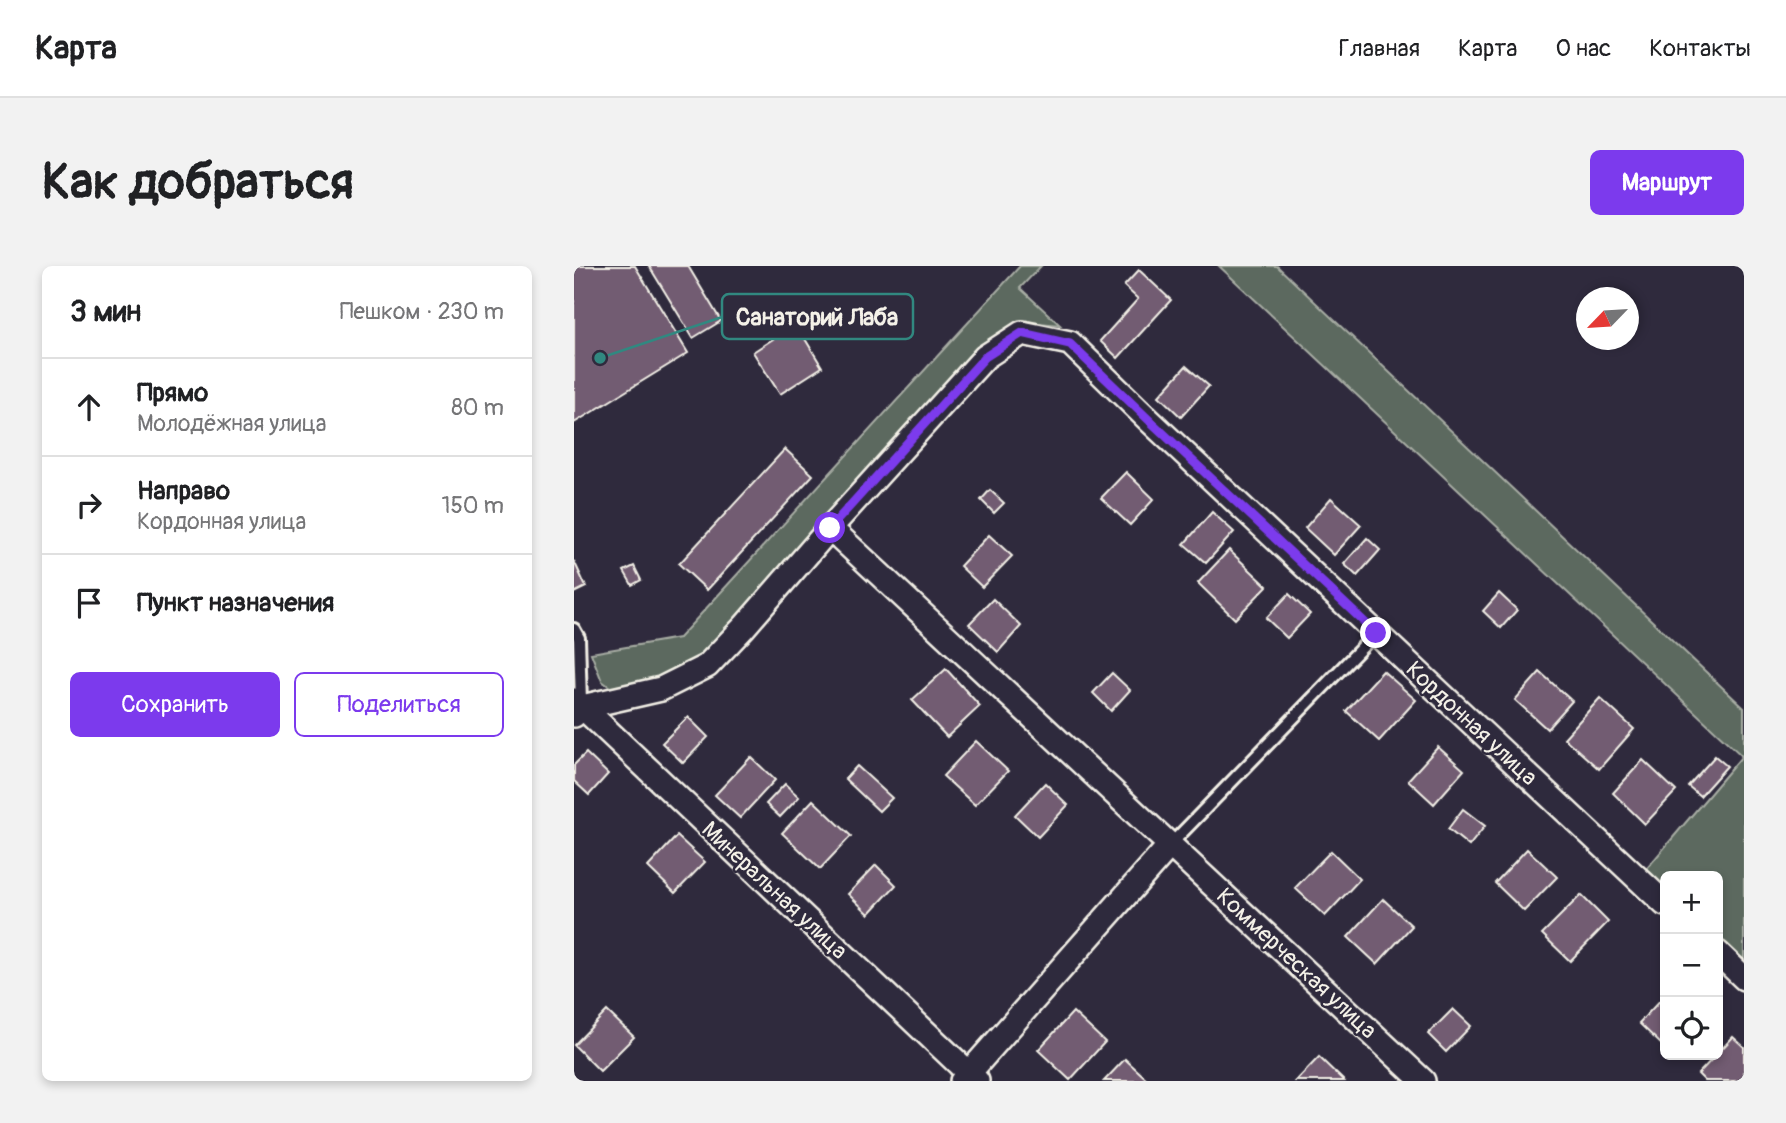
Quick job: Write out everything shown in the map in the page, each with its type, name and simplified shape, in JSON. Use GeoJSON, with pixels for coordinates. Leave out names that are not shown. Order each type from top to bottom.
{"type":"FeatureCollection","features":[{"type":"Feature","properties":{"kind":"street","name":"Кордонная улица"},"geometry":{"type":"LineString","coordinates":[[830,528],[985,357],[1022,333],[1070,344],[1660,899]]}},
{"type":"Feature","properties":{"kind":"street"},"geometry":{"type":"LineString","coordinates":[[577,707],[661,689],[707,666],[830,528]]}},
{"type":"Feature","properties":{"kind":"street","name":"Коммерческая улица"},"geometry":{"type":"LineString","coordinates":[[830,528],[1423,1081]]}},
{"type":"Feature","properties":{"kind":"street","name":"Минеральная улица"},"geometry":{"type":"LineString","coordinates":[[577,707],[969,1079]]}},
{"type":"Feature","properties":{"kind":"street"},"geometry":{"type":"LineString","coordinates":[[969,1079],[1171,845]]}},
{"type":"Feature","properties":{"kind":"street"},"geometry":{"type":"LineString","coordinates":[[1723,958],[1744,978]]}},
{"type":"Feature","properties":{"kind":"lane"},"geometry":{"type":"LineString","coordinates":[[574,629],[579,638],[577,707]]}},
{"type":"Feature","properties":{"kind":"lane"},"geometry":{"type":"LineString","coordinates":[[1171,845],[1376,633]]}},
{"type":"Feature","properties":{"kind":"green space"},"geometry":{"type":"Polygon","coordinates":[[[1020,266],[1041,266],[1020,288],[1060,325],[1028,322],[1001,332],[977,353],[700,659],[660,679],[618,693],[602,681],[591,653],[679,638],[1020,266]]]}},
{"type":"Feature","properties":{"kind":"green space"},"geometry":{"type":"Polygon","coordinates":[[[1219,266],[1277,266],[1744,708],[1744,967],[1723,947],[1723,871],[1660,871],[1660,888],[1643,873],[1742,756],[1219,266]]]}},
{"type":"Feature","properties":{"kind":"building"},"geometry":{"type":"Polygon","coordinates":[[[574,266],[635,266],[688,353],[574,423],[574,266]]]}},
{"type":"Feature","properties":{"kind":"building"},"geometry":{"type":"Polygon","coordinates":[[[649,266],[688,266],[721,321],[693,338],[649,266]]]}},
{"type":"Feature","properties":{"kind":"building"},"geometry":{"type":"Polygon","coordinates":[[[1139,270],[1171,300],[1118,358],[1100,341],[1138,299],[1124,286],[1139,270]]]}},
{"type":"Feature","properties":{"kind":"building"},"geometry":{"type":"Polygon","coordinates":[[[796,324],[822,367],[780,394],[753,352],[796,324]]]}},
{"type":"Feature","properties":{"kind":"building"},"geometry":{"type":"Polygon","coordinates":[[[1186,366],[1209,386],[1181,417],[1159,396],[1186,366]]]}},
{"type":"Feature","properties":{"kind":"building"},"geometry":{"type":"Polygon","coordinates":[[[785,449],[813,475],[707,590],[679,564],[785,449]]]}},
{"type":"Feature","properties":{"kind":"building"},"geometry":{"type":"Polygon","coordinates":[[[1126,472],[1154,499],[1130,525],[1101,498],[1126,472]]]}},
{"type":"Feature","properties":{"kind":"building"},"geometry":{"type":"Polygon","coordinates":[[[990,490],[1004,503],[994,513],[981,500],[990,490]]]}},
{"type":"Feature","properties":{"kind":"building"},"geometry":{"type":"Polygon","coordinates":[[[1331,498],[1361,525],[1334,555],[1305,528],[1331,498]]]}},
{"type":"Feature","properties":{"kind":"building"},"geometry":{"type":"Polygon","coordinates":[[[1212,512],[1234,532],[1206,563],[1184,544],[1212,512]]]}},
{"type":"Feature","properties":{"kind":"building"},"geometry":{"type":"Polygon","coordinates":[[[989,535],[1012,556],[982,587],[960,566],[989,535]]]}},
{"type":"Feature","properties":{"kind":"building"},"geometry":{"type":"Polygon","coordinates":[[[1367,538],[1380,550],[1357,576],[1344,564],[1367,538]]]}},
{"type":"Feature","properties":{"kind":"building"},"geometry":{"type":"Polygon","coordinates":[[[1229,550],[1267,586],[1235,619],[1198,583],[1229,550]]]}},
{"type":"Feature","properties":{"kind":"building"},"geometry":{"type":"Polygon","coordinates":[[[574,561],[586,587],[574,593],[574,561]]]}},
{"type":"Feature","properties":{"kind":"building"},"geometry":{"type":"Polygon","coordinates":[[[634,566],[641,580],[632,585],[624,571],[634,566]]]}},
{"type":"Feature","properties":{"kind":"building"},"geometry":{"type":"Polygon","coordinates":[[[1499,593],[1517,610],[1501,628],[1483,611],[1499,593]]]}},
{"type":"Feature","properties":{"kind":"building"},"geometry":{"type":"Polygon","coordinates":[[[1289,594],[1310,614],[1287,638],[1266,618],[1289,594]]]}},
{"type":"Feature","properties":{"kind":"building"},"geometry":{"type":"Polygon","coordinates":[[[993,599],[1021,626],[998,652],[969,624],[993,599]]]}},
{"type":"Feature","properties":{"kind":"building"},"geometry":{"type":"Polygon","coordinates":[[[946,669],[980,706],[947,737],[912,700],[946,669]]]}},
{"type":"Feature","properties":{"kind":"building"},"geometry":{"type":"Polygon","coordinates":[[[1383,671],[1416,700],[1379,741],[1346,711],[1383,671]]]}},
{"type":"Feature","properties":{"kind":"building"},"geometry":{"type":"Polygon","coordinates":[[[1540,672],[1572,701],[1547,729],[1515,700],[1540,672]]]}},
{"type":"Feature","properties":{"kind":"building"},"geometry":{"type":"Polygon","coordinates":[[[1112,673],[1130,690],[1111,711],[1093,693],[1112,673]]]}},
{"type":"Feature","properties":{"kind":"building"},"geometry":{"type":"Polygon","coordinates":[[[1600,698],[1634,729],[1599,769],[1564,738],[1600,698]]]}},
{"type":"Feature","properties":{"kind":"building"},"geometry":{"type":"Polygon","coordinates":[[[688,717],[708,737],[683,763],[662,743],[688,717]]]}},
{"type":"Feature","properties":{"kind":"building"},"geometry":{"type":"Polygon","coordinates":[[[976,741],[1008,771],[975,805],[943,776],[976,741]]]}},
{"type":"Feature","properties":{"kind":"building"},"geometry":{"type":"Polygon","coordinates":[[[1438,747],[1464,770],[1434,804],[1408,780],[1438,747]]]}},
{"type":"Feature","properties":{"kind":"building"},"geometry":{"type":"Polygon","coordinates":[[[586,753],[608,774],[589,795],[574,781],[574,765],[586,753]]]}},
{"type":"Feature","properties":{"kind":"building"},"geometry":{"type":"Polygon","coordinates":[[[1715,756],[1727,766],[1700,796],[1688,786],[1715,756]]]}},
{"type":"Feature","properties":{"kind":"building"},"geometry":{"type":"Polygon","coordinates":[[[751,757],[775,780],[740,818],[715,795],[751,757]]]}},
{"type":"Feature","properties":{"kind":"building"},"geometry":{"type":"Polygon","coordinates":[[[1643,760],[1676,791],[1645,824],[1613,793],[1643,760]]]}},
{"type":"Feature","properties":{"kind":"building"},"geometry":{"type":"Polygon","coordinates":[[[857,766],[892,798],[879,811],[845,779],[857,766]]]}},
{"type":"Feature","properties":{"kind":"building"},"geometry":{"type":"Polygon","coordinates":[[[1045,783],[1068,805],[1038,837],[1015,815],[1045,783]]]}},
{"type":"Feature","properties":{"kind":"building"},"geometry":{"type":"Polygon","coordinates":[[[785,784],[799,797],[780,817],[766,804],[785,784]]]}},
{"type":"Feature","properties":{"kind":"building"},"geometry":{"type":"Polygon","coordinates":[[[813,800],[851,836],[820,869],[782,833],[813,800]]]}},
{"type":"Feature","properties":{"kind":"building"},"geometry":{"type":"Polygon","coordinates":[[[1463,809],[1485,826],[1469,846],[1448,829],[1463,809]]]}},
{"type":"Feature","properties":{"kind":"building"},"geometry":{"type":"Polygon","coordinates":[[[677,836],[705,862],[675,893],[648,867],[677,836]]]}},
{"type":"Feature","properties":{"kind":"building"},"geometry":{"type":"Polygon","coordinates":[[[1527,849],[1557,877],[1524,911],[1495,883],[1527,849]]]}},
{"type":"Feature","properties":{"kind":"building"},"geometry":{"type":"Polygon","coordinates":[[[1331,851],[1360,879],[1325,916],[1295,888],[1331,851]]]}},
{"type":"Feature","properties":{"kind":"building"},"geometry":{"type":"Polygon","coordinates":[[[876,865],[896,885],[869,914],[848,894],[876,865]]]}},
{"type":"Feature","properties":{"kind":"building"},"geometry":{"type":"Polygon","coordinates":[[[1581,895],[1608,922],[1570,961],[1542,934],[1581,895]]]}},
{"type":"Feature","properties":{"kind":"building"},"geometry":{"type":"Polygon","coordinates":[[[1383,899],[1412,926],[1377,964],[1348,937],[1383,899]]]}},
{"type":"Feature","properties":{"kind":"building"},"geometry":{"type":"Polygon","coordinates":[[[1660,1000],[1660,1043],[1639,1023],[1660,1000]]]}},
{"type":"Feature","properties":{"kind":"building"},"geometry":{"type":"Polygon","coordinates":[[[1453,1009],[1471,1026],[1446,1052],[1428,1034],[1453,1009]]]}},
{"type":"Feature","properties":{"kind":"building"},"geometry":{"type":"Polygon","coordinates":[[[607,1011],[634,1037],[600,1071],[574,1045],[607,1011]]]}},
{"type":"Feature","properties":{"kind":"building"},"geometry":{"type":"Polygon","coordinates":[[[1073,1012],[1105,1042],[1070,1080],[1038,1050],[1073,1012]]]}},
{"type":"Feature","properties":{"kind":"building"},"geometry":{"type":"Polygon","coordinates":[[[1733,1037],[1744,1047],[1744,1081],[1705,1081],[1698,1074],[1711,1060],[1723,1060],[1723,1048],[1733,1037]]]}},
{"type":"Feature","properties":{"kind":"building"},"geometry":{"type":"Polygon","coordinates":[[[1319,1057],[1344,1081],[1296,1081],[1319,1057]]]}},
{"type":"Feature","properties":{"kind":"building"},"geometry":{"type":"Polygon","coordinates":[[[1125,1059],[1149,1081],[1104,1081],[1125,1059]]]}},
{"type":"Feature","properties":{"kind":"place","name":"Санаторий Лаба"},"geometry":{"type":"Point","coordinates":[600,358]}},
{"type":"Feature","properties":{"kind":"route"},"geometry":{"type":"LineString","coordinates":[[830,528],[985,357],[1022,333],[1070,344],[1376,633]]}}]}
